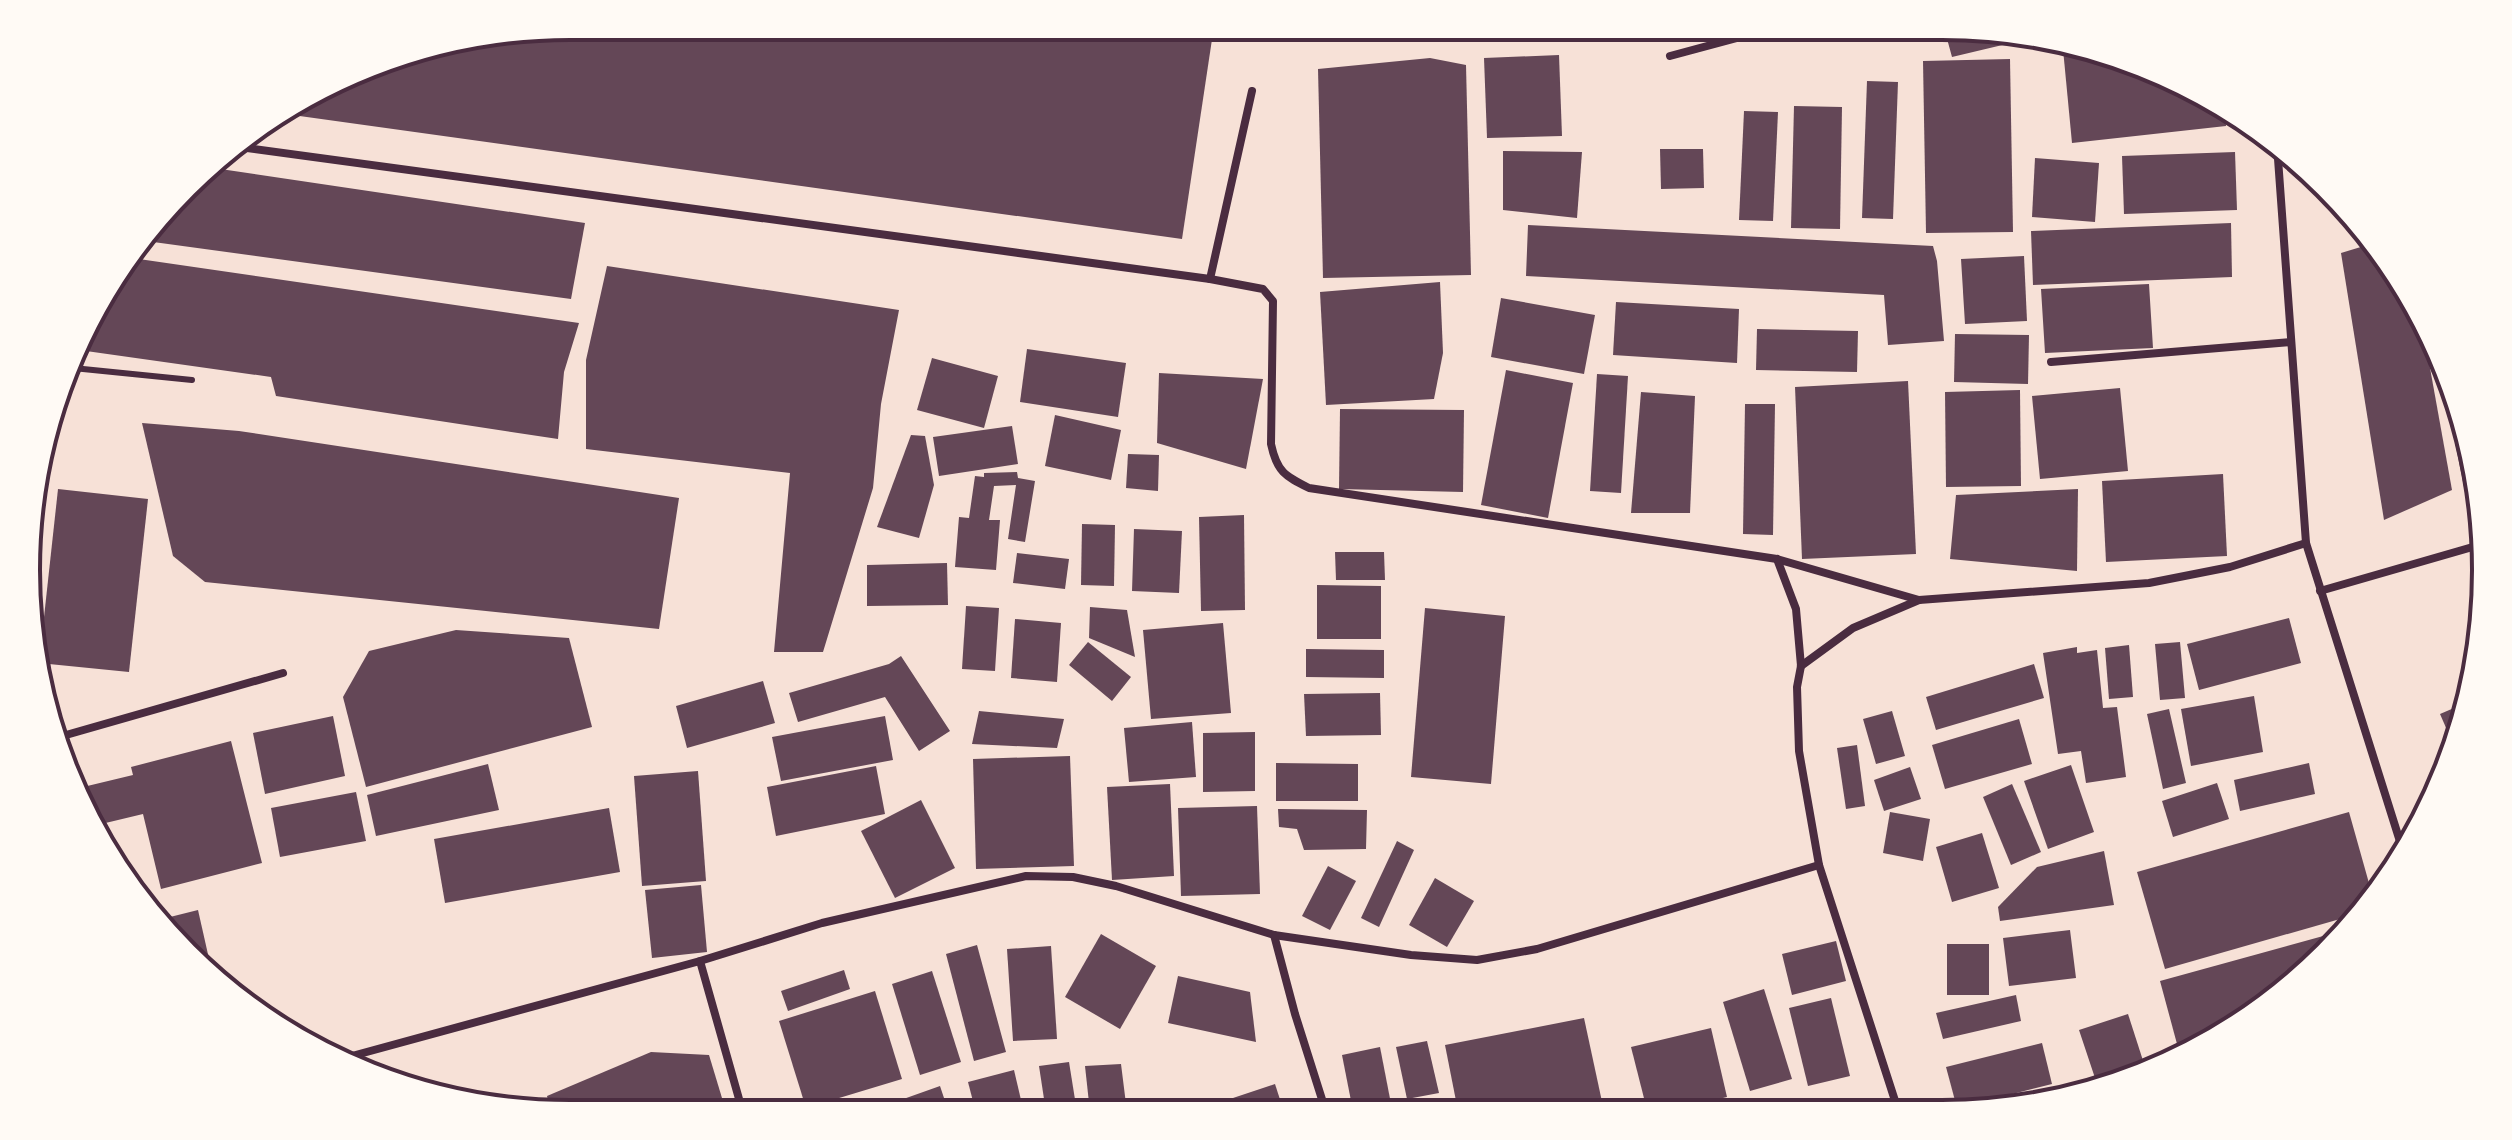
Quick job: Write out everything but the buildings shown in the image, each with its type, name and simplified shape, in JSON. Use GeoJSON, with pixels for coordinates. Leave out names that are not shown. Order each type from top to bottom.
{"type":"FeatureCollection","features":[{"type":"Feature","properties":{"kind":"street"},"geometry":{"type":"LineString","coordinates":[[1670,56],[1729,40]]}},
{"type":"Feature","properties":{"kind":"street"},"geometry":{"type":"LineString","coordinates":[[1210,279],[1252,91]]}},
{"type":"Feature","properties":{"kind":"street"},"geometry":{"type":"LineString","coordinates":[[249,148],[1210,279],[1263,289],[1273,301],[1275,316],[1271,444],[1275,462],[1286,477],[1309,488],[1777,559],[1919,600]]}},
{"type":"Feature","properties":{"kind":"street"},"geometry":{"type":"LineString","coordinates":[[2278,161],[2306,543],[2399,838]]}},
{"type":"Feature","properties":{"kind":"street"},"geometry":{"type":"LineString","coordinates":[[2051,362],[2291,342]]}},
{"type":"Feature","properties":{"kind":"street"},"geometry":{"type":"LineString","coordinates":[[1801,666],[1853,628],[1919,600],[2149,583],[2230,567],[2306,543]]}},
{"type":"Feature","properties":{"kind":"street"},"geometry":{"type":"LineString","coordinates":[[2320,591],[2471,547]]}},
{"type":"Feature","properties":{"kind":"street"},"geometry":{"type":"LineString","coordinates":[[1777,559],[1796,609],[1801,666],[1797,687],[1799,751],[1819,865],[1895,1100]]}},
{"type":"Feature","properties":{"kind":"street"},"geometry":{"type":"LineString","coordinates":[[66,735],[283,673]]}},
{"type":"Feature","properties":{"kind":"street"},"geometry":{"type":"LineString","coordinates":[[356,1055],[700,961],[843,917],[1026,876],[1073,877],[1116,886],[1274,935],[1411,955],[1477,960],[1537,949],[1819,865]]}},
{"type":"Feature","properties":{"kind":"street"},"geometry":{"type":"LineString","coordinates":[[1274,935],[1322,1100]]}},
{"type":"Feature","properties":{"kind":"street"},"geometry":{"type":"LineString","coordinates":[[700,961],[739,1100]]}},
{"type":"Feature","properties":{"kind":"lane"},"geometry":{"type":"LineString","coordinates":[[79,369],[192,380]]}}]}
